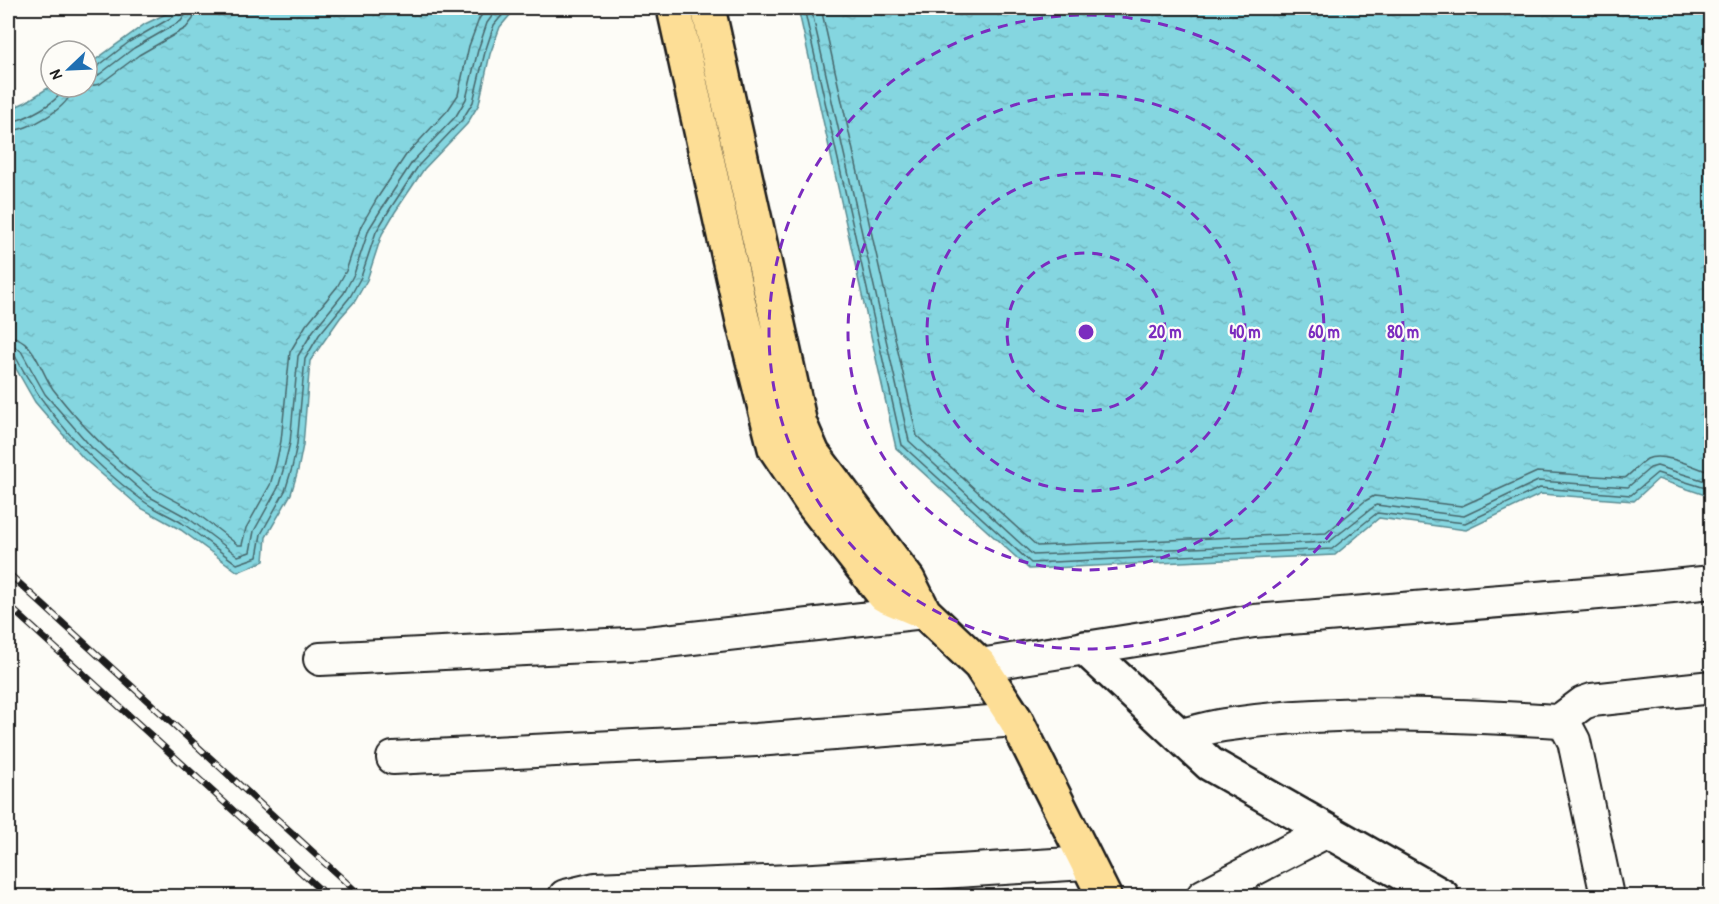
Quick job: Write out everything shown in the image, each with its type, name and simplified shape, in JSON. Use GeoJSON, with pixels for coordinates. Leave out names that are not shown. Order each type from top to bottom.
{"type":"FeatureCollection","features":[{"type":"Feature","properties":{"kind":"main road"},"geometry":{"type":"LineString","coordinates":[[674,8],[742,318],[775,448],[812,503],[884,595],[924,612],[980,665],[1016,720],[1104,897]]}},
{"type":"Feature","properties":{"kind":"main road"},"geometry":{"type":"LineString","coordinates":[[708,8],[800,424],[813,454],[908,579],[924,612]]}},
{"type":"Feature","properties":{"kind":"street"},"geometry":{"type":"LineString","coordinates":[[980,665],[1254,621],[1712,582]]}},
{"type":"Feature","properties":{"kind":"street"},"geometry":{"type":"LineString","coordinates":[[320,659],[648,643],[924,612]]}},
{"type":"Feature","properties":{"kind":"street"},"geometry":{"type":"LineString","coordinates":[[1085,648],[1210,764],[1442,897]]}},
{"type":"Feature","properties":{"kind":"street"},"geometry":{"type":"LineString","coordinates":[[1559,721],[1583,703],[1592,700],[1712,687]]}},
{"type":"Feature","properties":{"kind":"street"},"geometry":{"type":"LineString","coordinates":[[1179,736],[1222,725],[1319,715],[1462,716],[1559,721],[1566,726],[1574,741],[1607,897]]}},
{"type":"Feature","properties":{"kind":"street"},"geometry":{"type":"LineString","coordinates":[[393,758],[756,740],[1016,720]]}},
{"type":"Feature","properties":{"kind":"street"},"geometry":{"type":"LineString","coordinates":[[1203,897],[1328,831]]}},
{"type":"Feature","properties":{"kind":"street"},"geometry":{"type":"LineString","coordinates":[[565,897],[596,889],[814,880],[1086,863]]}},
{"type":"Feature","properties":{"kind":"water"},"geometry":{"type":"Polygon","coordinates":[[[178,8],[516,8],[500,27],[490,54],[479,104],[467,124],[424,169],[395,212],[382,234],[367,280],[355,301],[340,318],[310,361],[303,445],[291,494],[266,537],[264,561],[238,572],[181,530],[141,508],[83,458],[35,402],[8,353],[8,110],[39,94],[39,99],[99,99],[99,57],[145,24],[178,8]]]}},
{"type":"Feature","properties":{"kind":"water"},"geometry":{"type":"Polygon","coordinates":[[[798,8],[1711,8],[1711,497],[1658,479],[1634,501],[1541,494],[1466,530],[1379,518],[1335,555],[1029,569],[896,448],[798,8]]]}},
{"type":"Feature","properties":{"kind":"railway"},"geometry":{"type":"LineString","coordinates":[[8,573],[361,896]]}},
{"type":"Feature","properties":{"kind":"railway"},"geometry":{"type":"LineString","coordinates":[[8,605],[327,896]]}}]}
